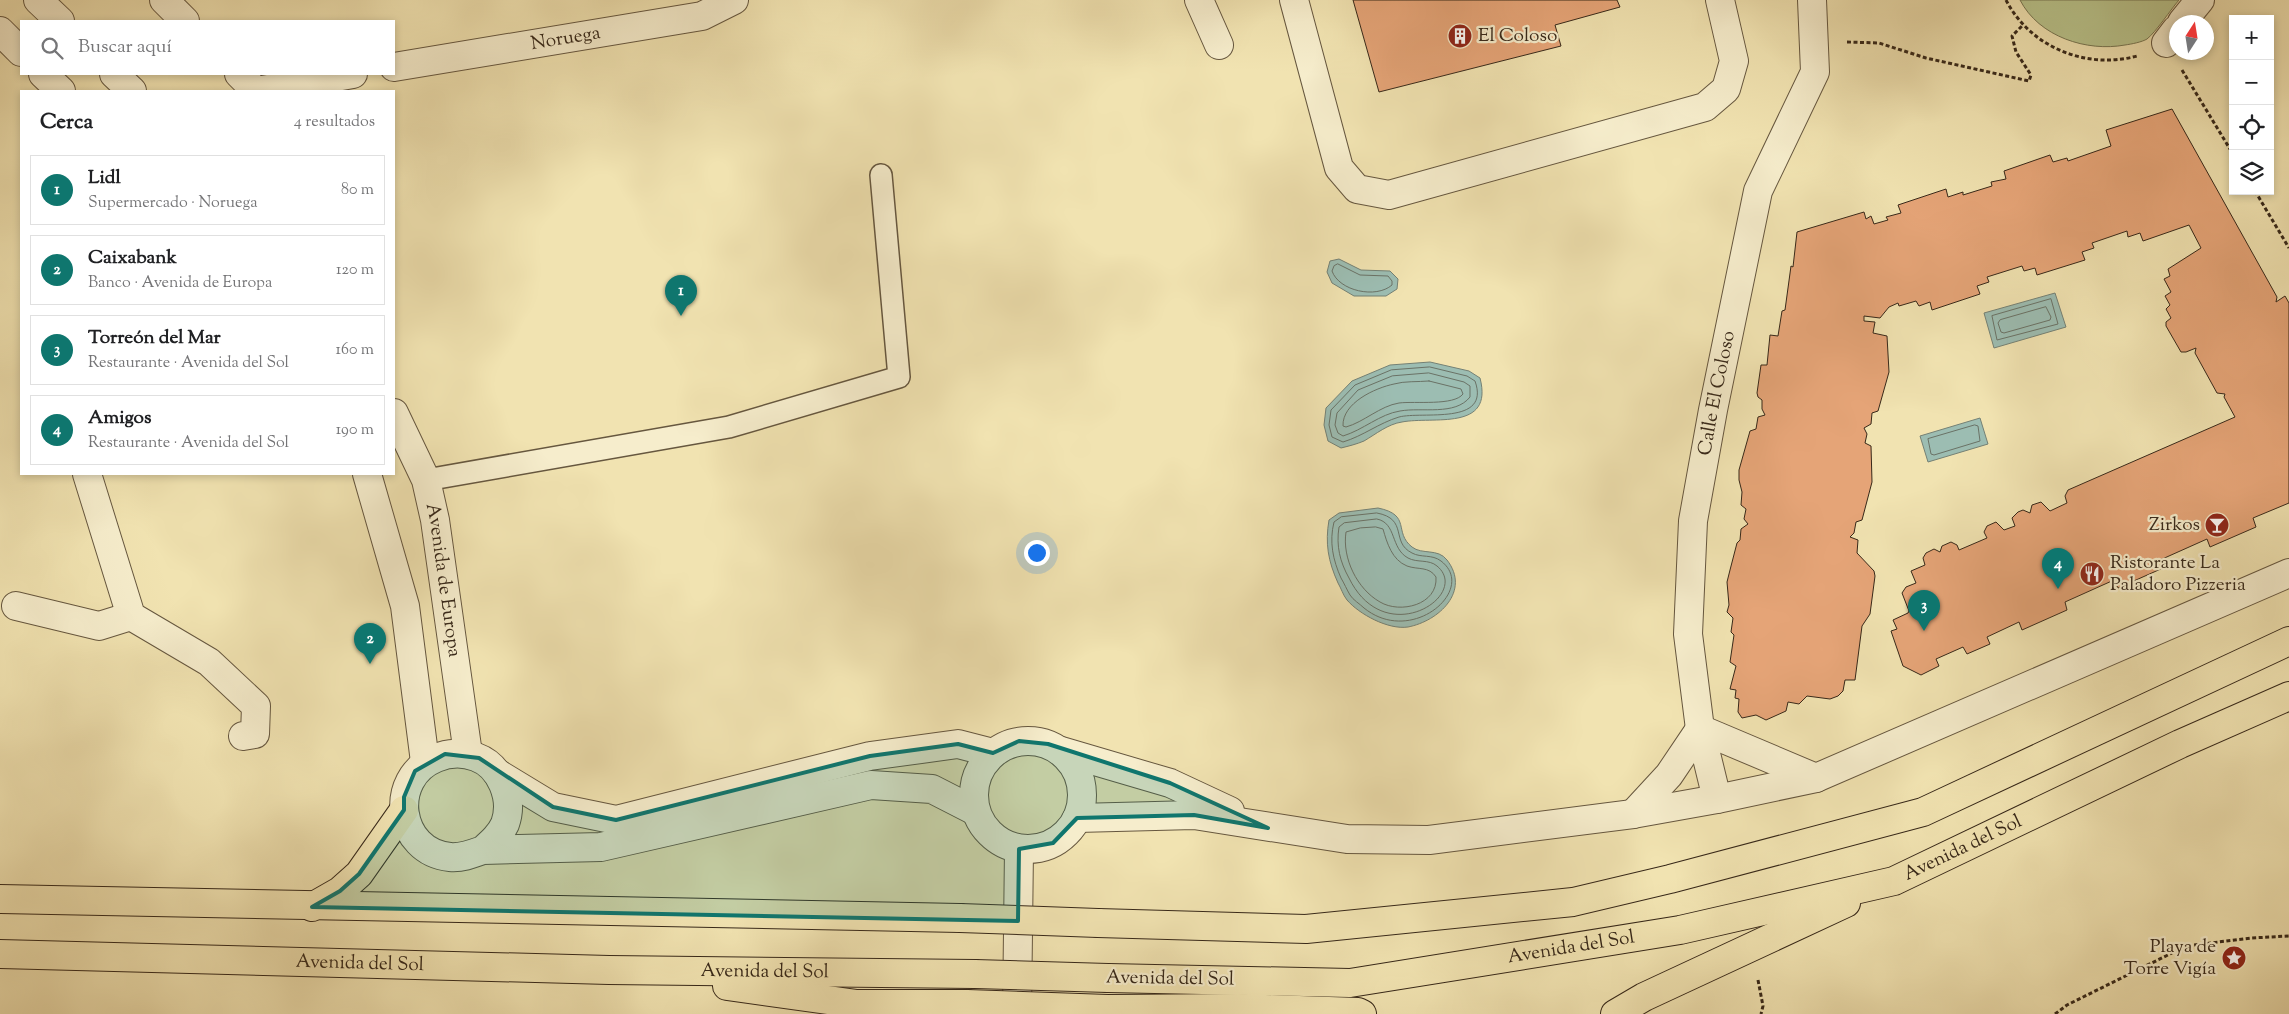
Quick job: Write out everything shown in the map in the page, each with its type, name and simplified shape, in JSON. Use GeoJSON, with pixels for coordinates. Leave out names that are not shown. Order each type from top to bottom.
{"type":"FeatureCollection","features":[{"type":"Feature","properties":{"kind":"main road"},"geometry":{"type":"LineString","coordinates":[[0,900],[960,918],[1098,924],[1306,929],[1573,902],[1670,879],[1923,812],[2289,641]]}},
{"type":"Feature","properties":{"kind":"main road","name":"Avenida del Sol"},"geometry":{"type":"LineString","coordinates":[[0,954],[609,970],[975,974],[1350,983],[1680,930],[1894,881],[2180,744],[2289,696]]}},
{"type":"Feature","properties":{"kind":"main road"},"geometry":{"type":"LineString","coordinates":[[312,907],[340,892],[359,874],[404,810]]}},
{"type":"Feature","properties":{"kind":"main road"},"geometry":{"type":"LineString","coordinates":[[1615,1014],[1644,997],[1894,881]]}},
{"type":"Feature","properties":{"kind":"main road"},"geometry":{"type":"LineString","coordinates":[[609,970],[857,1004],[968,1004],[1108,1009],[1238,1008],[1358,1012],[1362,1014]]}},
{"type":"Feature","properties":{"kind":"street"},"geometry":{"type":"LineString","coordinates":[[38,0],[59,20]]}},
{"type":"Feature","properties":{"kind":"street"},"geometry":{"type":"LineString","coordinates":[[164,0],[184,20]]}},
{"type":"Feature","properties":{"kind":"street","name":"Noruega"},"geometry":{"type":"LineString","coordinates":[[395,67],[702,16],[734,0]]}},
{"type":"Feature","properties":{"kind":"street"},"geometry":{"type":"LineString","coordinates":[[1199,0],[1219,45]]}},
{"type":"Feature","properties":{"kind":"street"},"geometry":{"type":"LineString","coordinates":[[1294,0],[1339,168],[1358,189],[1389,196],[1705,107],[1726,89],[1734,61],[1720,0]]}},
{"type":"Feature","properties":{"kind":"street"},"geometry":{"type":"LineString","coordinates":[[2188,15],[2200,0]]}},
{"type":"Feature","properties":{"kind":"street","name":"Calle El Coloso"},"geometry":{"type":"LineString","coordinates":[[1717,799],[1700,728],[1688,634],[1694,521],[1713,410],[1758,191],[1815,72],[1812,1]]}},
{"type":"Feature","properties":{"kind":"street"},"geometry":{"type":"LineString","coordinates":[[0,31],[20,51]]}},
{"type":"Feature","properties":{"kind":"street"},"geometry":{"type":"LineString","coordinates":[[45,75],[60,90]]}},
{"type":"Feature","properties":{"kind":"street"},"geometry":{"type":"LineString","coordinates":[[115,75],[131,90]]}},
{"type":"Feature","properties":{"kind":"street"},"geometry":{"type":"LineString","coordinates":[[250,85],[344,75]]}},
{"type":"Feature","properties":{"kind":"street","name":"Avenida de Europa"},"geometry":{"type":"LineString","coordinates":[[395,415],[426,480],[438,539],[468,754]]}},
{"type":"Feature","properties":{"kind":"street"},"geometry":{"type":"LineString","coordinates":[[87,475],[131,616],[208,662],[256,706],[255,734],[243,736]]}},
{"type":"Feature","properties":{"kind":"street"},"geometry":{"type":"LineString","coordinates":[[367,475],[405,606],[425,762]]}},
{"type":"Feature","properties":{"kind":"street"},"geometry":{"type":"LineString","coordinates":[[1077,818],[1194,815],[1347,839],[1430,840],[1633,814],[1717,799],[1816,778],[2289,572]]}},
{"type":"Feature","properties":{"kind":"street"},"geometry":{"type":"LineString","coordinates":[[16,606],[99,626],[131,616]]}},
{"type":"Feature","properties":{"kind":"street"},"geometry":{"type":"LineString","coordinates":[[1633,814],[1669,775],[1700,728],[1816,778]]}},
{"type":"Feature","properties":{"kind":"street"},"geometry":{"type":"LineString","coordinates":[[1061,751],[1074,765],[1081,782],[1082,800],[1077,818],[1068,832],[1053,843],[1036,849],[1019,849],[1004,844],[992,836],[982,825],[975,811],[973,795],[975,779],[982,764],[993,752],[1006,744],[1034,740],[1048,744],[1061,751],[1170,783],[1268,828]]}},
{"type":"Feature","properties":{"kind":"street"},"geometry":{"type":"LineString","coordinates":[[975,811],[932,788],[872,785],[601,847],[483,850],[466,856],[449,857],[433,852],[418,842],[408,827],[404,810],[404,796],[415,771],[425,762],[445,754],[468,754],[479,758],[497,773],[553,807],[616,820],[870,756],[958,744],[993,752]]}},
{"type":"Feature","properties":{"kind":"street"},"geometry":{"type":"LineString","coordinates":[[483,850],[496,838],[505,823],[508,806],[505,789],[497,773]]}},
{"type":"Feature","properties":{"kind":"street"},"geometry":{"type":"LineString","coordinates":[[1017,1014],[1019,849]]}},
{"type":"Feature","properties":{"kind":"lane"},"geometry":{"type":"LineString","coordinates":[[426,480],[729,427],[900,377],[881,175]]}},
{"type":"Feature","properties":{"kind":"path"},"geometry":{"type":"LineString","coordinates":[[2006,0],[2023,25],[2040,40],[2059,51],[2080,58],[2102,61],[2125,59],[2146,53],[2169,36]]}},
{"type":"Feature","properties":{"kind":"path"},"geometry":{"type":"LineString","coordinates":[[1814,41],[1879,43],[1926,58],[2028,81],[2031,76],[2016,52],[2012,36],[2023,25]]}},
{"type":"Feature","properties":{"kind":"path"},"geometry":{"type":"LineString","coordinates":[[2188,60],[2231,150]]}},
{"type":"Feature","properties":{"kind":"path"},"geometry":{"type":"LineString","coordinates":[[2257,195],[2289,248]]}},
{"type":"Feature","properties":{"kind":"path"},"geometry":{"type":"LineString","coordinates":[[2055,1014],[2067,1005],[2186,946],[2251,938],[2289,936]]}},
{"type":"Feature","properties":{"kind":"path"},"geometry":{"type":"LineString","coordinates":[[1757,971],[1763,1006],[1761,1014]]}},
{"type":"Feature","properties":{"kind":"highlighted area"},"geometry":{"type":"Polygon","coordinates":[[[1019,741],[1048,744],[1170,783],[1268,828],[1194,815],[1077,818],[1053,843],[1019,849],[1018,921],[312,907],[340,891],[359,874],[404,810],[404,797],[415,771],[445,754],[479,758],[553,807],[616,820],[870,756],[958,744],[993,753],[1019,741]]]}},
{"type":"Feature","properties":{"kind":"green space"},"geometry":{"type":"Polygon","coordinates":[[[2020,0],[2179,0],[2147,39],[2110,47],[2080,44],[2065,39],[2039,24],[2028,13],[2020,0]]]}},
{"type":"Feature","properties":{"kind":"water"},"geometry":{"type":"Polygon","coordinates":[[[1339,259],[1361,270],[1390,271],[1398,279],[1397,289],[1386,296],[1354,296],[1332,283],[1327,272],[1330,261],[1339,259]]]}},
{"type":"Feature","properties":{"kind":"water"},"geometry":{"type":"Polygon","coordinates":[[[2055,293],[2066,327],[1994,348],[1984,313],[2055,293]]]}},
{"type":"Feature","properties":{"kind":"water"},"geometry":{"type":"Polygon","coordinates":[[[1430,362],[1469,371],[1480,378],[1482,395],[1478,407],[1470,414],[1458,418],[1397,423],[1364,441],[1341,448],[1328,441],[1324,425],[1326,408],[1352,381],[1390,365],[1430,362]]]}},
{"type":"Feature","properties":{"kind":"water"},"geometry":{"type":"Polygon","coordinates":[[[1980,418],[1988,444],[1928,462],[1920,436],[1980,418]]]}},
{"type":"Feature","properties":{"kind":"water"},"geometry":{"type":"Polygon","coordinates":[[[1378,508],[1388,511],[1399,519],[1403,536],[1412,547],[1420,551],[1443,556],[1453,572],[1455,583],[1448,603],[1431,618],[1420,624],[1408,627],[1392,626],[1375,620],[1359,611],[1343,594],[1335,575],[1327,544],[1329,520],[1339,513],[1378,508]]]}},
{"type":"Feature","properties":{"kind":"building","name":"El Coloso"},"geometry":{"type":"Polygon","coordinates":[[[1353,0],[1617,0],[1620,7],[1555,25],[1561,46],[1379,92],[1353,0]]]}},
{"type":"Feature","properties":{"kind":"building"},"geometry":{"type":"Polygon","coordinates":[[[2172,109],[2277,297],[2276,302],[2285,296],[2289,303],[2289,503],[2253,518],[2256,527],[2210,547],[2207,539],[2160,560],[2163,568],[2118,588],[2114,580],[2065,602],[2067,610],[2022,630],[2019,622],[1987,637],[1990,644],[1967,654],[1963,647],[1936,659],[1939,666],[1921,675],[1903,666],[1891,631],[1897,629],[1893,620],[1909,611],[1902,593],[1906,587],[1916,583],[1911,571],[1925,565],[1923,558],[1926,553],[1934,549],[1940,552],[1942,546],[1951,542],[1957,545],[1959,550],[1987,538],[1984,532],[1987,526],[1996,522],[2004,530],[2015,526],[2012,518],[2023,510],[2030,513],[2032,505],[2041,502],[2050,511],[2067,503],[2065,496],[2068,490],[2235,417],[2224,397],[2225,394],[2217,393],[2195,353],[2196,348],[2181,352],[2166,326],[2166,322],[2171,318],[2166,309],[2170,305],[2165,296],[2171,292],[2164,279],[2170,276],[2168,269],[2201,248],[2189,225],[2143,241],[2140,233],[2128,237],[2127,231],[2092,243],[2094,248],[2082,252],[2085,260],[2037,275],[2035,268],[2024,271],[2022,266],[1987,277],[1989,282],[1977,286],[1980,294],[1932,310],[1930,302],[1919,306],[1916,301],[1899,306],[1898,303],[1889,307],[1880,318],[1864,316],[1864,321],[1875,322],[1873,333],[1887,336],[1889,372],[1878,411],[1872,413],[1871,424],[1864,428],[1867,434],[1865,443],[1871,446],[1872,482],[1862,520],[1856,522],[1854,533],[1850,537],[1858,540],[1857,553],[1874,571],[1875,576],[1870,614],[1862,626],[1855,680],[1845,680],[1843,691],[1838,696],[1830,699],[1807,696],[1799,704],[1788,702],[1786,711],[1766,720],[1756,715],[1742,718],[1738,712],[1739,699],[1735,698],[1736,690],[1730,689],[1736,666],[1730,662],[1734,635],[1731,632],[1733,618],[1727,612],[1729,605],[1727,582],[1737,543],[1740,540],[1741,529],[1748,524],[1744,519],[1746,509],[1741,505],[1742,492],[1739,470],[1750,431],[1756,429],[1758,417],[1765,415],[1762,409],[1762,400],[1758,397],[1757,393],[1761,365],[1767,365],[1770,335],[1778,336],[1782,311],[1785,310],[1791,266],[1793,267],[1797,232],[1864,212],[1866,219],[1871,216],[1874,224],[1888,220],[1886,217],[1901,213],[1898,205],[1946,189],[1948,197],[1963,192],[1963,195],[1992,186],[1991,182],[2006,179],[2004,171],[2050,155],[2053,162],[2067,158],[2068,161],[2111,146],[2106,130],[2172,109]]]}},
{"type":"Feature","properties":{"kind":"place","name":"El Coloso"},"geometry":{"type":"Point","coordinates":[1460,36]}},
{"type":"Feature","properties":{"kind":"place","name":"Lidl"},"geometry":{"type":"Point","coordinates":[681,316]}},
{"type":"Feature","properties":{"kind":"place","name":"Zirkos"},"geometry":{"type":"Point","coordinates":[2217,525]}},
{"type":"Feature","properties":{"kind":"place","name":"Ristorante La Paladoro Pizzeria"},"geometry":{"type":"Point","coordinates":[2092,574]}},
{"type":"Feature","properties":{"kind":"place","name":"Amigos"},"geometry":{"type":"Point","coordinates":[2058,589]}},
{"type":"Feature","properties":{"kind":"place","name":"Torreón del Mar"},"geometry":{"type":"Point","coordinates":[1924,631]}},
{"type":"Feature","properties":{"kind":"place","name":"Caixabank"},"geometry":{"type":"Point","coordinates":[370,664]}},
{"type":"Feature","properties":{"kind":"place","name":"Playa de Torre Vigía"},"geometry":{"type":"Point","coordinates":[2234,958]}}]}
